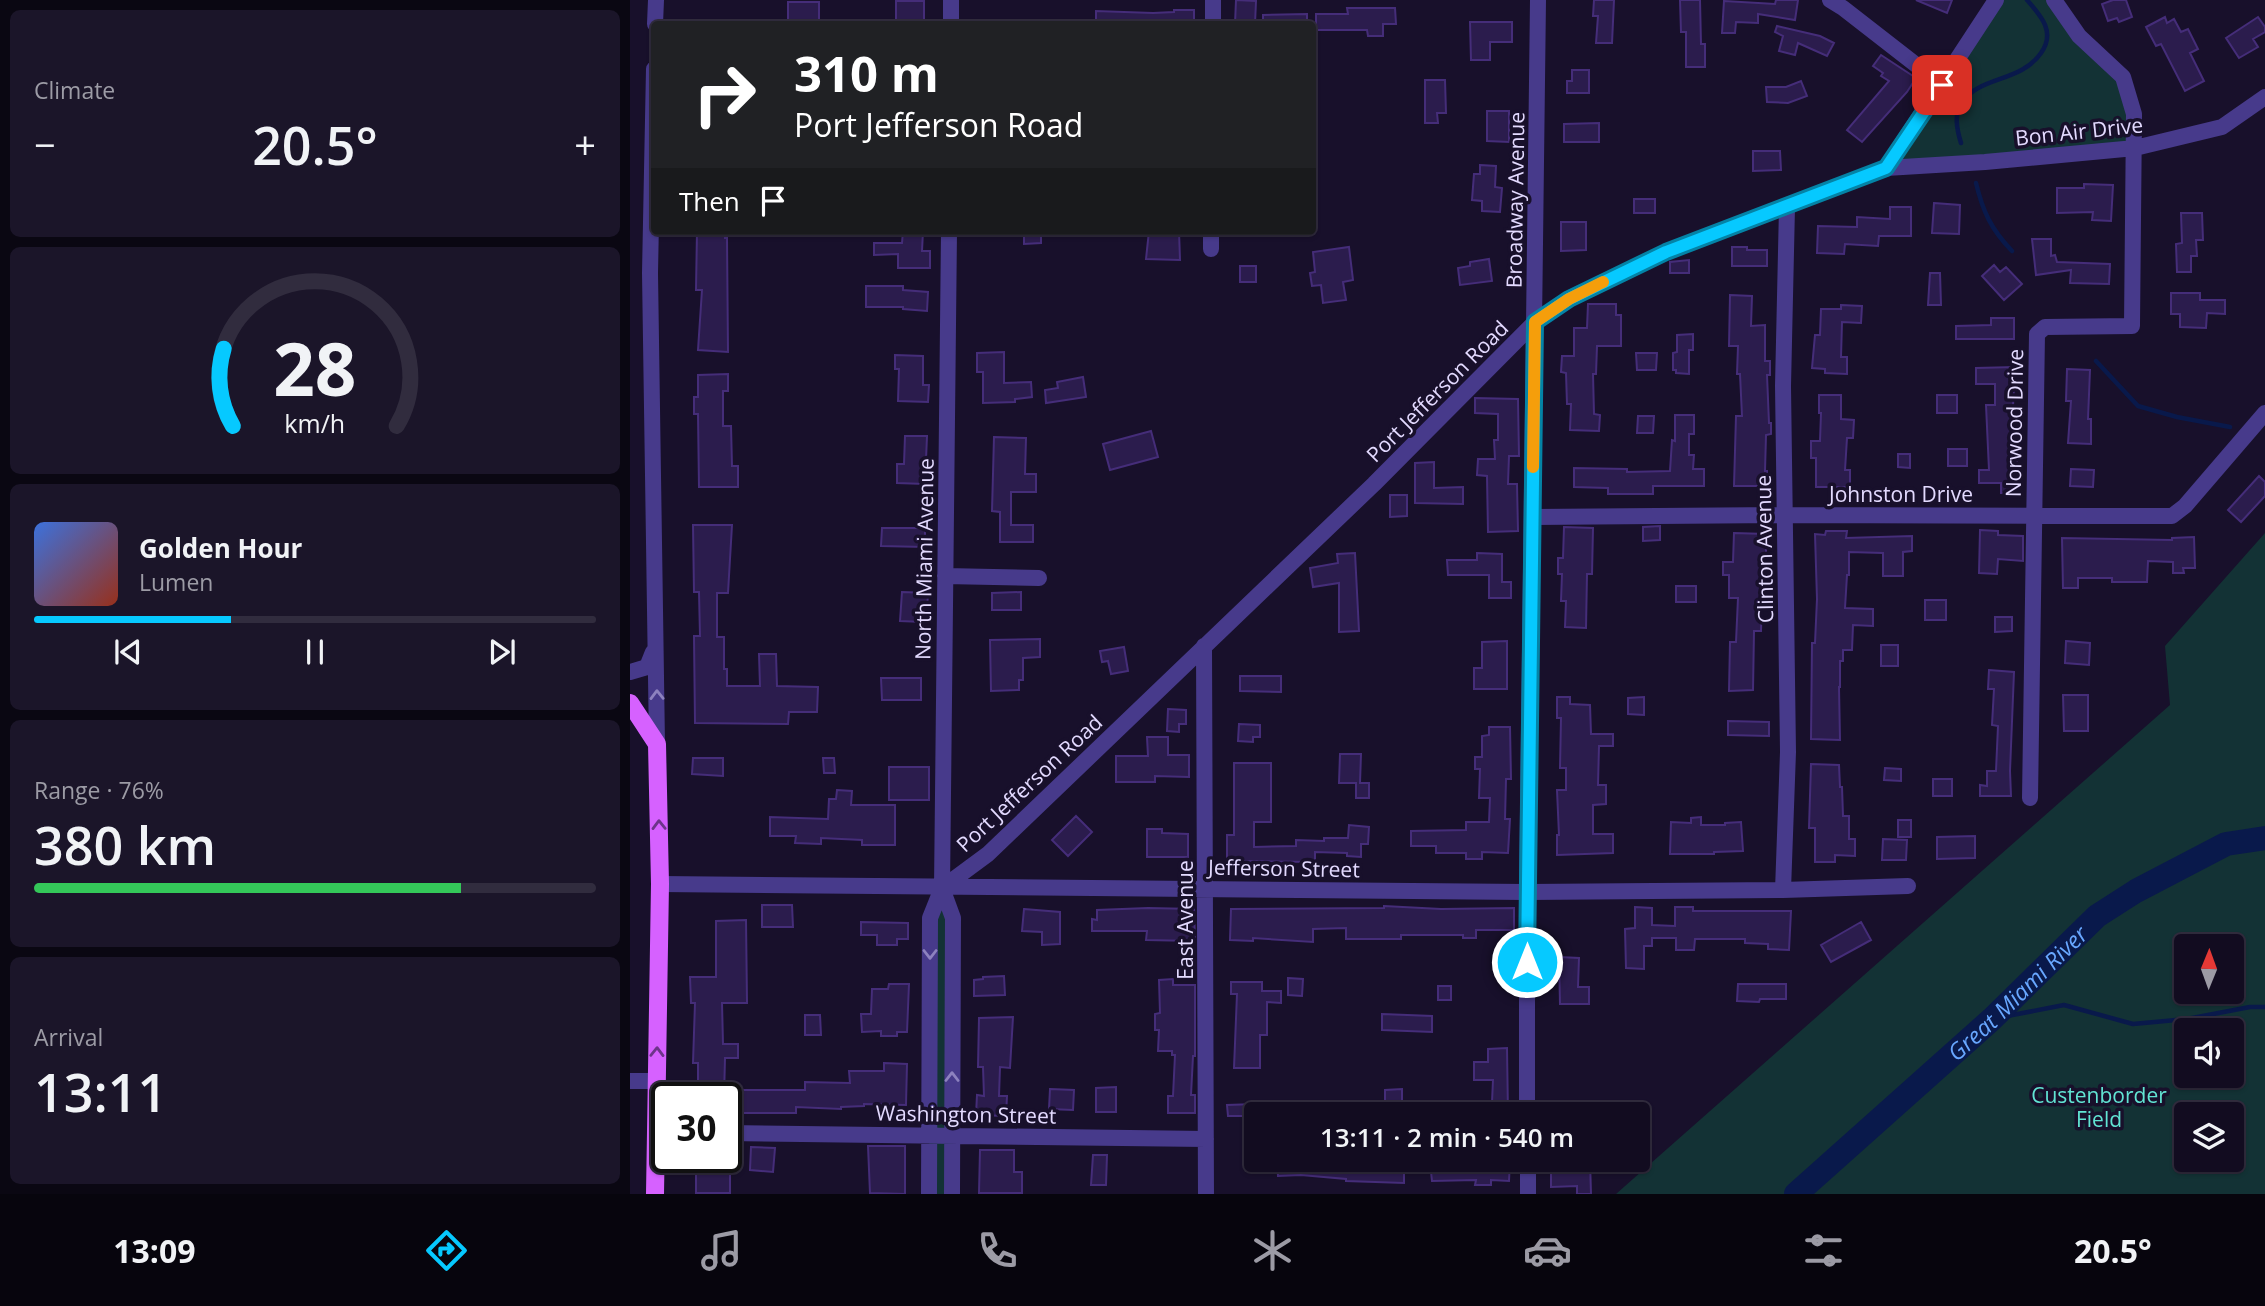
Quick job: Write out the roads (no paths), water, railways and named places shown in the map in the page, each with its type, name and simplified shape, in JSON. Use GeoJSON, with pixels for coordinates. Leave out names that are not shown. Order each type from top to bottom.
{"type":"FeatureCollection","features":[{"type":"Feature","properties":{"kind":"main road"},"geometry":{"type":"LineString","coordinates":[[630,703],[657,744],[660,884],[656,1081]]}},
{"type":"Feature","properties":{"kind":"main road"},"geometry":{"type":"LineString","coordinates":[[655,1194],[657,1173]]}},
{"type":"Feature","properties":{"kind":"street"},"geometry":{"type":"LineString","coordinates":[[656,0],[656,21]]}},
{"type":"Feature","properties":{"kind":"street"},"geometry":{"type":"LineString","coordinates":[[951,0],[951,21]]}},
{"type":"Feature","properties":{"kind":"street"},"geometry":{"type":"LineString","coordinates":[[1213,0],[1213,21]]}},
{"type":"Feature","properties":{"kind":"street","name":"Broadway Avenue"},"geometry":{"type":"LineString","coordinates":[[1528,1102],[1527,892],[1538,0]]}},
{"type":"Feature","properties":{"kind":"street"},"geometry":{"type":"LineString","coordinates":[[1830,0],[1942,85]]}},
{"type":"Feature","properties":{"kind":"street"},"geometry":{"type":"LineString","coordinates":[[1886,168],[1996,0]]}},
{"type":"Feature","properties":{"kind":"street","name":"Norwood Drive"},"geometry":{"type":"LineString","coordinates":[[2030,798],[2037,334],[2045,327],[2133,326],[2134,114],[2123,78],[2079,36],[2054,0]]}},
{"type":"Feature","properties":{"kind":"street","name":"Bon Air Drive"},"geometry":{"type":"LineString","coordinates":[[1886,168],[2135,148],[2222,127],[2265,97]]}},
{"type":"Feature","properties":{"kind":"street","name":"Port Jefferson Road"},"geometry":{"type":"LineString","coordinates":[[942,888],[988,854],[1374,484],[1535,322],[1569,299],[1666,252],[1886,168]]}},
{"type":"Feature","properties":{"kind":"street","name":"Clinton Avenue"},"geometry":{"type":"LineString","coordinates":[[1783,890],[1788,752],[1783,386],[1787,207]]}},
{"type":"Feature","properties":{"kind":"street"},"geometry":{"type":"LineString","coordinates":[[651,222],[657,744]]}},
{"type":"Feature","properties":{"kind":"street","name":"North Miami Avenue"},"geometry":{"type":"LineString","coordinates":[[949,235],[942,888],[953,918],[952,1194]]}},
{"type":"Feature","properties":{"kind":"street"},"geometry":{"type":"LineString","coordinates":[[1211,235],[1211,249]]}},
{"type":"Feature","properties":{"kind":"street","name":"Johnston Drive"},"geometry":{"type":"LineString","coordinates":[[1532,517],[2172,516],[2185,506],[2265,413]]}},
{"type":"Feature","properties":{"kind":"street"},"geometry":{"type":"LineString","coordinates":[[945,576],[1038,578]]}},
{"type":"Feature","properties":{"kind":"street"},"geometry":{"type":"LineString","coordinates":[[630,672],[648,667],[655,646]]}},
{"type":"Feature","properties":{"kind":"street","name":"East Avenue"},"geometry":{"type":"LineString","coordinates":[[1204,646],[1206,1194]]}},
{"type":"Feature","properties":{"kind":"street","name":"Jefferson Street"},"geometry":{"type":"LineString","coordinates":[[660,884],[1527,892],[1908,886]]}},
{"type":"Feature","properties":{"kind":"street","name":"North Miami Avenue"},"geometry":{"type":"LineString","coordinates":[[929,1194],[930,918],[942,888]]}},
{"type":"Feature","properties":{"kind":"street"},"geometry":{"type":"LineString","coordinates":[[630,1081],[656,1081]]}},
{"type":"Feature","properties":{"kind":"street","name":"Washington Street"},"geometry":{"type":"LineString","coordinates":[[742,1133],[1206,1139]]}},
{"type":"Feature","properties":{"kind":"street"},"geometry":{"type":"LineString","coordinates":[[1528,1172],[1528,1194]]}},
{"type":"Feature","properties":{"kind":"waterway"},"geometry":{"type":"LineString","coordinates":[[1961,143],[1957,116],[1963,101],[1980,87],[2023,69],[2033,62],[2045,45],[2045,25],[2027,0]]}},
{"type":"Feature","properties":{"kind":"waterway"},"geometry":{"type":"LineString","coordinates":[[1976,183],[1989,220],[2012,251]]}},
{"type":"Feature","properties":{"kind":"waterway"},"geometry":{"type":"LineString","coordinates":[[2096,361],[2138,406],[2230,427]]}},
{"type":"Feature","properties":{"kind":"waterway","name":"Great Miami River"},"geometry":{"type":"LineString","coordinates":[[1796,1194],[1992,1019],[2097,916],[2136,891],[2226,844],[2265,838]]}},
{"type":"Feature","properties":{"kind":"waterway"},"geometry":{"type":"LineString","coordinates":[[1992,1019],[2064,1005],[2133,1024],[2265,1007]]}},
{"type":"Feature","properties":{"kind":"park label","name":"Custenborder Field"},"geometry":{"type":"Point","coordinates":[2099,1107]}}]}
